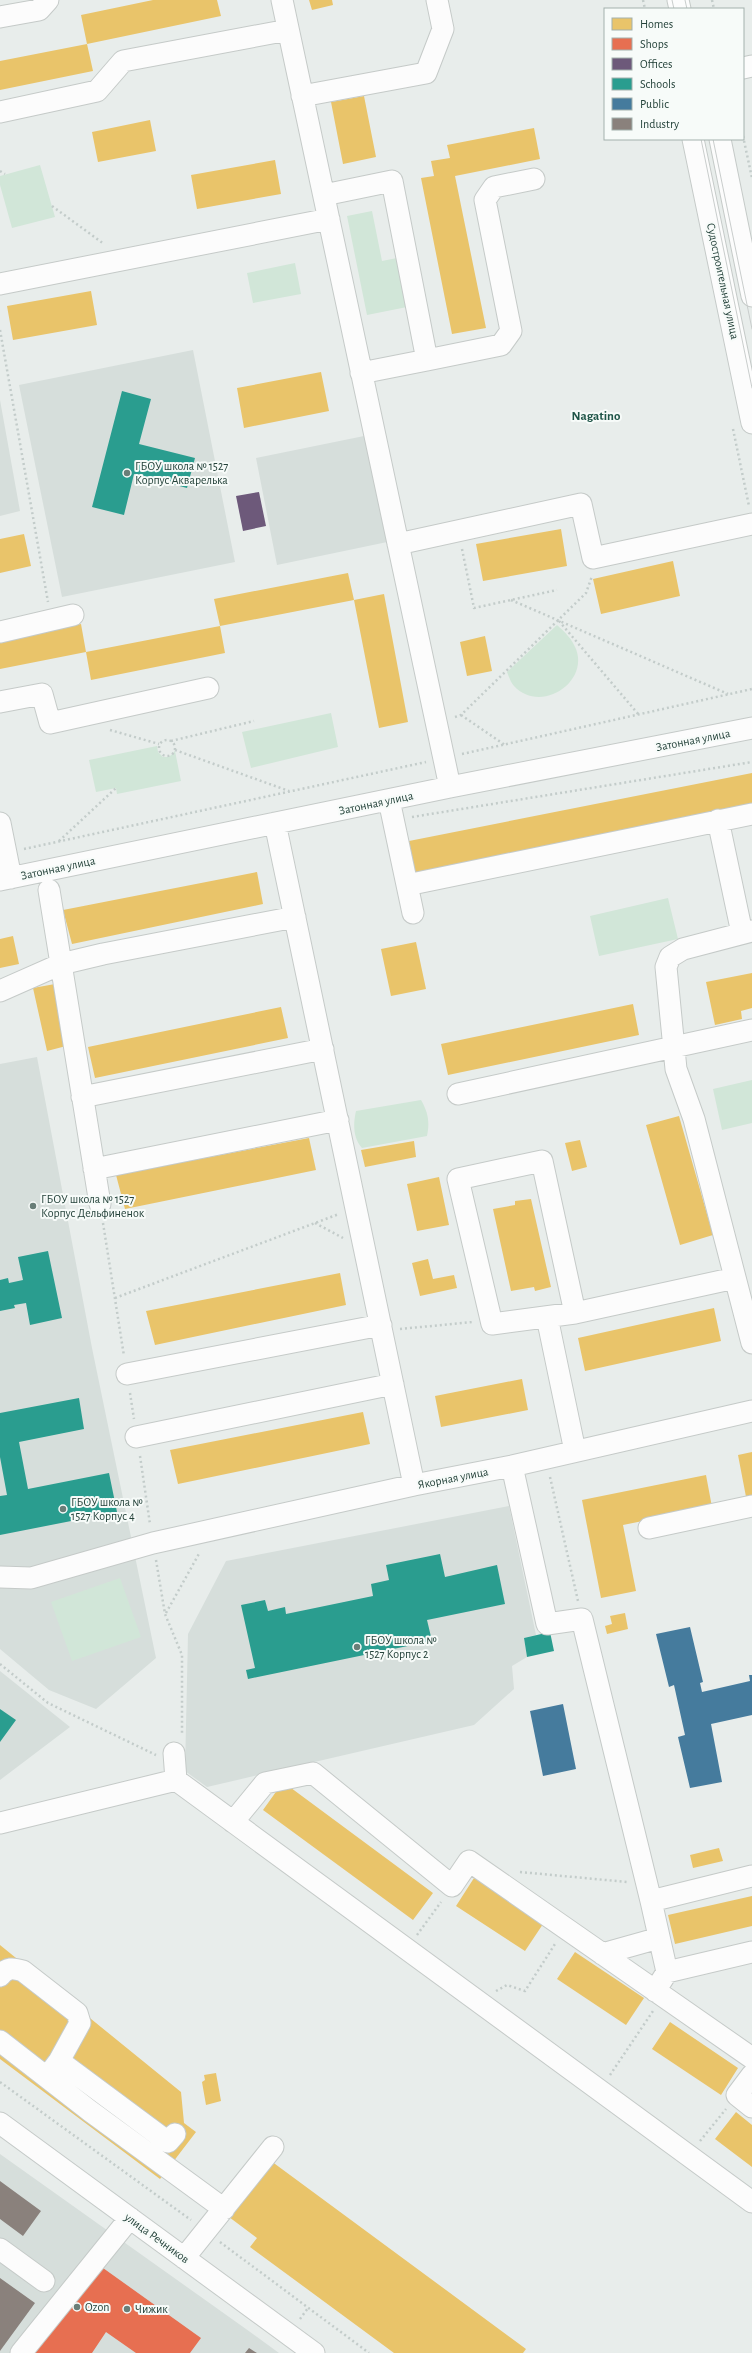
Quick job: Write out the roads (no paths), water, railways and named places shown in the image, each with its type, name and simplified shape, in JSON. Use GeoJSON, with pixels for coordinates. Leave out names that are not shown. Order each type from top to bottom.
{"type":"FeatureCollection","features":[{"type":"Feature","properties":{"kind":"street"},"geometry":{"type":"LineString","coordinates":[[0,17],[39,10],[48,0]]}},
{"type":"Feature","properties":{"kind":"street"},"geometry":{"type":"LineString","coordinates":[[282,0],[450,787]]}},
{"type":"Feature","properties":{"kind":"street"},"geometry":{"type":"LineString","coordinates":[[302,96],[426,73],[443,29],[437,0]]}},
{"type":"Feature","properties":{"kind":"street"},"geometry":{"type":"LineString","coordinates":[[0,112],[97,91],[123,61],[288,30]]}},
{"type":"Feature","properties":{"kind":"street","name":"Судостроительная улица"},"geometry":{"type":"LineString","coordinates":[[693,140],[744,307]]}},
{"type":"Feature","properties":{"kind":"street"},"geometry":{"type":"LineString","coordinates":[[707,140],[744,307],[752,359]]}},
{"type":"Feature","properties":{"kind":"street","name":"Судостроительная улица"},"geometry":{"type":"LineString","coordinates":[[720,140],[744,307],[752,423]]}},
{"type":"Feature","properties":{"kind":"street"},"geometry":{"type":"LineString","coordinates":[[361,373],[501,345],[511,331],[485,200],[494,187],[534,179]]}},
{"type":"Feature","properties":{"kind":"street"},"geometry":{"type":"LineString","coordinates":[[324,195],[392,181],[427,360]]}},
{"type":"Feature","properties":{"kind":"street"},"geometry":{"type":"LineString","coordinates":[[0,284],[329,219]]}},
{"type":"Feature","properties":{"kind":"street"},"geometry":{"type":"LineString","coordinates":[[398,544],[581,504],[593,558],[752,524]]}},
{"type":"Feature","properties":{"kind":"street"},"geometry":{"type":"LineString","coordinates":[[0,632],[73,615]]}},
{"type":"Feature","properties":{"kind":"street"},"geometry":{"type":"LineString","coordinates":[[0,702],[42,694],[50,723],[208,688]]}},
{"type":"Feature","properties":{"kind":"street","name":"Затонная улица"},"geometry":{"type":"LineString","coordinates":[[5,879],[450,787],[752,728]]}},
{"type":"Feature","properties":{"kind":"street"},"geometry":{"type":"LineString","coordinates":[[389,800],[413,913]]}},
{"type":"Feature","properties":{"kind":"street"},"geometry":{"type":"LineString","coordinates":[[407,885],[752,814]]}},
{"type":"Feature","properties":{"kind":"street"},"geometry":{"type":"LineString","coordinates":[[718,820],[747,932],[683,949],[670,958],[666,967],[676,1069],[694,1119],[735,1278],[749,1317],[752,1343]]}},
{"type":"Feature","properties":{"kind":"street"},"geometry":{"type":"LineString","coordinates":[[0,823],[6,853],[5,879]]}},
{"type":"Feature","properties":{"kind":"street"},"geometry":{"type":"LineString","coordinates":[[275,823],[414,1485]]}},
{"type":"Feature","properties":{"kind":"street"},"geometry":{"type":"LineString","coordinates":[[49,890],[100,1204]]}},
{"type":"Feature","properties":{"kind":"street"},"geometry":{"type":"LineString","coordinates":[[0,992],[61,964],[102,954],[295,917]]}},
{"type":"Feature","properties":{"kind":"street"},"geometry":{"type":"LineString","coordinates":[[458,1094],[752,1030]]}},
{"type":"Feature","properties":{"kind":"street"},"geometry":{"type":"LineString","coordinates":[[82,1097],[323,1050]]}},
{"type":"Feature","properties":{"kind":"street"},"geometry":{"type":"LineString","coordinates":[[94,1169],[338,1120]]}},
{"type":"Feature","properties":{"kind":"street"},"geometry":{"type":"LineString","coordinates":[[575,1313],[542,1161],[458,1180],[492,1324],[575,1313],[735,1278]]}},
{"type":"Feature","properties":{"kind":"street"},"geometry":{"type":"LineString","coordinates":[[547,1317],[575,1451]]}},
{"type":"Feature","properties":{"kind":"street"},"geometry":{"type":"LineString","coordinates":[[127,1374],[381,1328]]}},
{"type":"Feature","properties":{"kind":"street"},"geometry":{"type":"LineString","coordinates":[[136,1437],[393,1384]]}},
{"type":"Feature","properties":{"kind":"street","name":"Якорная улица"},"geometry":{"type":"LineString","coordinates":[[0,1578],[31,1578],[154,1543],[213,1529],[414,1485],[512,1466],[752,1411]]}},
{"type":"Feature","properties":{"kind":"street"},"geometry":{"type":"LineString","coordinates":[[512,1466],[547,1624],[582,1619],[649,1892],[667,1972],[659,1994]]}},
{"type":"Feature","properties":{"kind":"street"},"geometry":{"type":"LineString","coordinates":[[649,1528],[752,1506]]}},
{"type":"Feature","properties":{"kind":"street"},"geometry":{"type":"LineString","coordinates":[[0,1824],[175,1766],[233,1822],[752,2202]]}},
{"type":"Feature","properties":{"kind":"street"},"geometry":{"type":"LineString","coordinates":[[233,1822],[265,1783],[313,1773],[452,1886],[469,1861],[752,2058]]}},
{"type":"Feature","properties":{"kind":"street"},"geometry":{"type":"LineString","coordinates":[[649,1892],[752,1876]]}},
{"type":"Feature","properties":{"kind":"street"},"geometry":{"type":"LineString","coordinates":[[602,1954],[659,1938]]}},
{"type":"Feature","properties":{"kind":"street"},"geometry":{"type":"LineString","coordinates":[[667,1972],[752,1952]]}},
{"type":"Feature","properties":{"kind":"street"},"geometry":{"type":"LineString","coordinates":[[0,1976],[4,1970],[14,1968],[23,1971],[77,2014],[80,2023],[59,2060],[47,2077]]}},
{"type":"Feature","properties":{"kind":"street"},"geometry":{"type":"LineString","coordinates":[[0,2041],[90,2111],[224,2209]]}},
{"type":"Feature","properties":{"kind":"street"},"geometry":{"type":"LineString","coordinates":[[59,2060],[168,2142],[175,2134]]}},
{"type":"Feature","properties":{"kind":"street"},"geometry":{"type":"LineString","coordinates":[[745,2101],[752,2075]]}},
{"type":"Feature","properties":{"kind":"street","name":"улица Речников"},"geometry":{"type":"LineString","coordinates":[[0,2123],[311,2352]]}},
{"type":"Feature","properties":{"kind":"street"},"geometry":{"type":"LineString","coordinates":[[184,2258],[273,2147]]}},
{"type":"Feature","properties":{"kind":"street"},"geometry":{"type":"LineString","coordinates":[[21,2353],[130,2218]]}},
{"type":"Feature","properties":{"kind":"street"},"geometry":{"type":"LineString","coordinates":[[0,2249],[44,2281]]}},
{"type":"Feature","properties":{"kind":"tram line"},"geometry":{"type":"LineString","coordinates":[[672,0],[674,8]]}},
{"type":"Feature","properties":{"kind":"tram line"},"geometry":{"type":"LineString","coordinates":[[685,0],[687,8]]}},
{"type":"Feature","properties":{"kind":"tram line"},"geometry":{"type":"LineString","coordinates":[[701,140],[752,388]]}},
{"type":"Feature","properties":{"kind":"tram line"},"geometry":{"type":"LineString","coordinates":[[713,140],[752,329]]}},
{"type":"Feature","properties":{"kind":"place","name":"ГБОУ школа № 1527 Корпус Акварелька"},"geometry":{"type":"Point","coordinates":[127,473]}},
{"type":"Feature","properties":{"kind":"place","name":"ГБОУ школа № 1527 Корпус Дельфиненок"},"geometry":{"type":"Point","coordinates":[33,1206]}},
{"type":"Feature","properties":{"kind":"place","name":"ГБОУ школа № 1527 Корпус 4"},"geometry":{"type":"Point","coordinates":[63,1509]}},
{"type":"Feature","properties":{"kind":"place","name":"ГБОУ школа № 1527 Корпус 2"},"geometry":{"type":"Point","coordinates":[357,1647]}},
{"type":"Feature","properties":{"kind":"place","name":"Ozon"},"geometry":{"type":"Point","coordinates":[77,2307]}},
{"type":"Feature","properties":{"kind":"place","name":"Чижик"},"geometry":{"type":"Point","coordinates":[127,2309]}},
{"type":"Feature","properties":{"kind":"district","name":"Nagatino"},"geometry":{"type":"Point","coordinates":[596,416]}}]}
